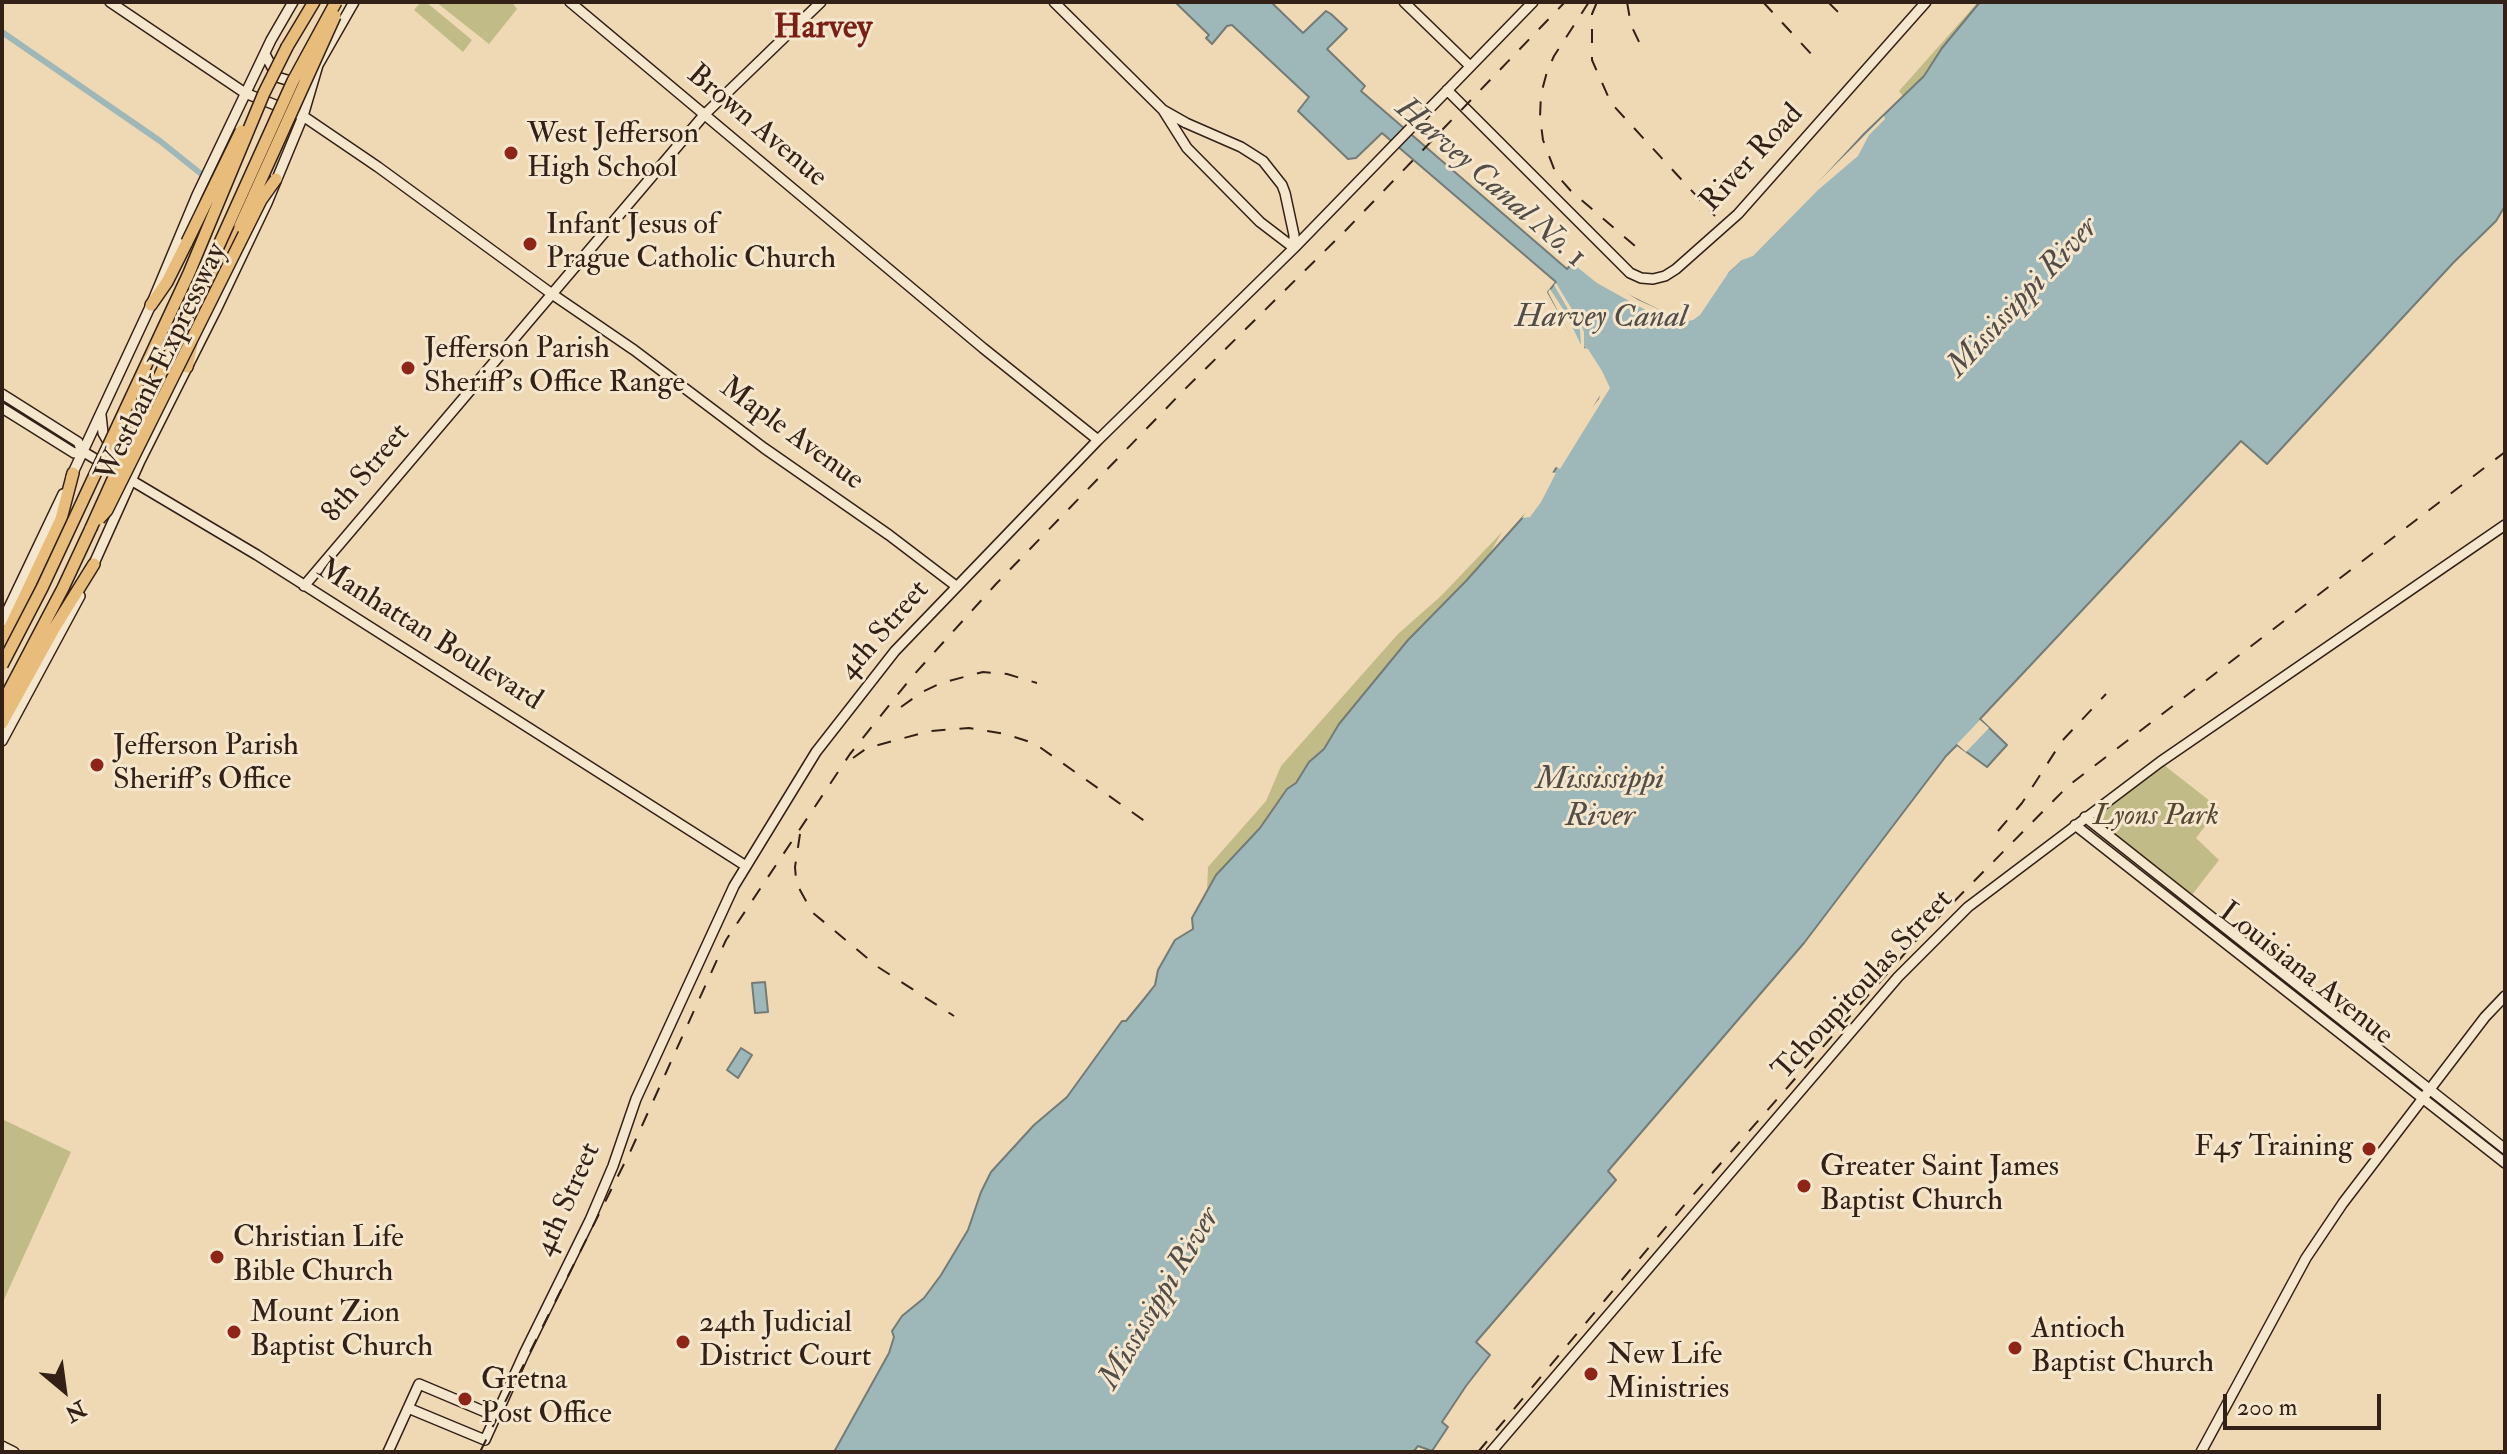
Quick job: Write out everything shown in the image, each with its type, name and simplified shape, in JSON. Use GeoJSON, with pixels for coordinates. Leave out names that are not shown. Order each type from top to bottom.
{"type":"FeatureCollection","features":[{"type":"Feature","properties":{"kind":"highway","name":"Westbank Expressway"},"geometry":{"type":"LineString","coordinates":[[2,665],[42,588],[189,273],[264,93],[314,2]]}},
{"type":"Feature","properties":{"kind":"highway","name":"Westbank Expressway"},"geometry":{"type":"LineString","coordinates":[[2,704],[63,588],[293,81],[336,2]]}},
{"type":"Feature","properties":{"kind":"highway"},"geometry":{"type":"LineString","coordinates":[[187,367],[197,322],[343,2]]}},
{"type":"Feature","properties":{"kind":"highway"},"geometry":{"type":"LineString","coordinates":[[151,305],[167,282],[270,72],[287,47]]}},
{"type":"Feature","properties":{"kind":"highway"},"geometry":{"type":"LineString","coordinates":[[91,528],[107,510],[261,200],[276,179]]}},
{"type":"Feature","properties":{"kind":"highway"},"geometry":{"type":"LineString","coordinates":[[2,644],[61,519],[73,473]]}},
{"type":"Feature","properties":{"kind":"highway"},"geometry":{"type":"LineString","coordinates":[[2,723],[94,564]]}},
{"type":"Feature","properties":{"kind":"street","name":"Maple Avenue"},"geometry":{"type":"LineString","coordinates":[[110,2],[245,93],[303,116],[378,167],[956,586]]}},
{"type":"Feature","properties":{"kind":"street","name":"Westbank Expressway"},"geometry":{"type":"LineString","coordinates":[[2,622],[101,415],[192,205],[245,93],[293,2]]}},
{"type":"Feature","properties":{"kind":"street","name":"Westbank Expressway"},"geometry":{"type":"LineString","coordinates":[[2,741],[76,603],[149,442],[254,231],[303,116],[316,73],[354,2]]}},
{"type":"Feature","properties":{"kind":"street","name":"Brown Avenue"},"geometry":{"type":"LineString","coordinates":[[570,2],[983,348],[1098,440]]}},
{"type":"Feature","properties":{"kind":"street","name":"8th Street"},"geometry":{"type":"LineString","coordinates":[[304,586],[704,115],[821,2]]}},
{"type":"Feature","properties":{"kind":"street"},"geometry":{"type":"LineString","coordinates":[[1054,2],[1163,110],[1241,147],[1263,161],[1285,193],[1294,248]]}},
{"type":"Feature","properties":{"kind":"street"},"geometry":{"type":"LineString","coordinates":[[1404,2],[1470,66]]}},
{"type":"Feature","properties":{"kind":"street","name":"4th Street"},"geometry":{"type":"LineString","coordinates":[[408,1408],[485,1440],[590,1220],[636,1099],[685,989],[746,866],[826,738],[895,651],[1098,440],[1294,248],[1533,2]]}},
{"type":"Feature","properties":{"kind":"street","name":"River Road"},"geometry":{"type":"LineString","coordinates":[[1447,90],[1630,273],[1653,279],[1676,269],[1738,214],[1926,2]]}},
{"type":"Feature","properties":{"kind":"street"},"geometry":{"type":"LineString","coordinates":[[265,54],[277,77],[283,81],[295,84],[316,73]]}},
{"type":"Feature","properties":{"kind":"street"},"geometry":{"type":"LineString","coordinates":[[1163,110],[1181,142],[1260,222],[1294,248]]}},
{"type":"Feature","properties":{"kind":"street","name":"Manhattan Boulevard"},"geometry":{"type":"LineString","coordinates":[[2,394],[78,442],[82,451],[304,586],[746,866]]}},
{"type":"Feature","properties":{"kind":"street","name":"Manhattan Boulevard"},"geometry":{"type":"LineString","coordinates":[[2,408],[74,453],[82,451]]}},
{"type":"Feature","properties":{"kind":"street"},"geometry":{"type":"LineString","coordinates":[[12,415],[23,413],[37,421],[41,419]]}},
{"type":"Feature","properties":{"kind":"street"},"geometry":{"type":"LineString","coordinates":[[101,415],[104,436],[115,445],[129,448],[149,442]]}},
{"type":"Feature","properties":{"kind":"street","name":"Tchoupitoulas Street"},"geometry":{"type":"LineString","coordinates":[[1491,1452],[1898,977],[1968,907],[2172,753],[2505,525]]}},
{"type":"Feature","properties":{"kind":"street","name":"Louisiana Avenue"},"geometry":{"type":"LineString","coordinates":[[2085,817],[2505,1163]]}},
{"type":"Feature","properties":{"kind":"street","name":"Louisiana Avenue"},"geometry":{"type":"LineString","coordinates":[[2075,825],[2391,1067]]}},
{"type":"Feature","properties":{"kind":"street"},"geometry":{"type":"LineString","coordinates":[[2201,1452],[2306,1258],[2360,1179],[2505,996]]}},
{"type":"Feature","properties":{"kind":"street","name":"Louisiana Avenue"},"geometry":{"type":"LineString","coordinates":[[2425,1094],[2505,1149]]}},
{"type":"Feature","properties":{"kind":"street"},"geometry":{"type":"LineString","coordinates":[[388,1452],[419,1384],[495,1416]]}},
{"type":"Feature","properties":{"kind":"street"},"geometry":{"type":"LineString","coordinates":[[2,1446],[14,1452]]}},
{"type":"Feature","properties":{"kind":"green space"},"geometry":{"type":"Polygon","coordinates":[[[421,2],[426,2],[472,40],[463,52],[414,10],[421,2]]]}},
{"type":"Feature","properties":{"kind":"green space"},"geometry":{"type":"Polygon","coordinates":[[[436,2],[512,2],[517,9],[489,44],[436,2]]]}},
{"type":"Feature","properties":{"kind":"green space"},"geometry":{"type":"Polygon","coordinates":[[[1978,2],[1994,2],[1908,103],[1899,91],[1978,2]]]}},
{"type":"Feature","properties":{"kind":"green space"},"geometry":{"type":"Polygon","coordinates":[[[1502,532],[1489,555],[1339,724],[1324,749],[1309,762],[1296,783],[1287,789],[1242,850],[1216,875],[1207,892],[1208,867],[1266,801],[1281,766],[1398,634],[1442,595],[1502,532]]]}},
{"type":"Feature","properties":{"kind":"green space","name":"Lyons Park"},"geometry":{"type":"Polygon","coordinates":[[[2160,762],[2219,808],[2196,838],[2219,860],[2188,900],[2085,817],[2160,762]]]}},
{"type":"Feature","properties":{"kind":"green space"},"geometry":{"type":"Polygon","coordinates":[[[2,1119],[71,1152],[2,1304],[2,1119]]]}},
{"type":"Feature","properties":{"kind":"water","name":"Mississippi River"},"geometry":{"type":"Polygon","coordinates":[[[1175,2],[1271,2],[1303,33],[1326,11],[1331,14],[1347,29],[1327,49],[1365,86],[1361,91],[1567,269],[1574,261],[1599,281],[1676,319],[1699,310],[1723,277],[1924,76],[1942,48],[1980,2],[2505,2],[2505,206],[2496,221],[2454,262],[2267,464],[2241,441],[1980,719],[2007,745],[1987,767],[1957,745],[1946,756],[1804,943],[1608,1171],[1616,1180],[1476,1342],[1490,1355],[1442,1422],[1448,1427],[1432,1451],[1418,1446],[1413,1452],[834,1452],[889,1353],[894,1337],[892,1331],[941,1275],[968,1230],[991,1172],[1034,1125],[1067,1097],[1122,1021],[1126,1021],[1155,985],[1158,970],[1175,940],[1193,929],[1192,918],[1216,875],[1260,828],[1287,789],[1296,783],[1309,762],[1324,749],[1339,724],[1408,640],[1532,507],[1607,386],[1584,348],[1578,346],[1548,292],[1556,282],[1382,133],[1356,158],[1348,159],[1298,111],[1309,97],[1232,25],[1227,26],[1212,44],[1206,38],[1209,35],[1175,2]]]}},
{"type":"Feature","properties":{"kind":"water"},"geometry":{"type":"Polygon","coordinates":[[[765,982],[768,1012],[755,1013],[752,983],[765,982]]]}},
{"type":"Feature","properties":{"kind":"water"},"geometry":{"type":"Polygon","coordinates":[[[741,1048],[752,1055],[738,1078],[727,1070],[741,1048]]]}},
{"type":"Feature","properties":{"kind":"pier"},"geometry":{"type":"Polygon","coordinates":[[[1884,116],[1885,119],[1869,135],[1858,156],[1818,190],[1753,256],[1742,260],[1729,272],[1700,315],[1693,320],[1675,324],[1658,317],[1597,283],[1572,263],[1577,258],[1601,277],[1658,309],[1676,315],[1697,307],[1720,274],[1781,219],[1884,116]]]}},
{"type":"Feature","properties":{"kind":"pier"},"geometry":{"type":"Polygon","coordinates":[[[1556,283],[1581,324],[1584,348],[1588,349],[1610,388],[1560,469],[1554,466],[1575,429],[1599,399],[1602,386],[1583,351],[1577,348],[1548,292],[1550,289],[1565,312],[1581,345],[1580,330],[1554,285],[1556,283]]]}},
{"type":"Feature","properties":{"kind":"pier"},"geometry":{"type":"Polygon","coordinates":[[[1550,472],[1556,473],[1541,502],[1530,517],[1522,518],[1550,472]]]}},
{"type":"Feature","properties":{"kind":"pier"},"geometry":{"type":"Polygon","coordinates":[[[1980,720],[1989,728],[1966,752],[1957,744],[1980,720]]]}},
{"type":"Feature","properties":{"kind":"waterway"},"geometry":{"type":"LineString","coordinates":[[2,32],[160,141],[200,173]]}},
{"type":"Feature","properties":{"kind":"railway"},"geometry":{"type":"LineString","coordinates":[[480,1452],[631,1150],[726,940],[850,754],[911,678],[996,584],[1184,390],[1347,229],[1565,2]]}},
{"type":"Feature","properties":{"kind":"railway"},"geometry":{"type":"LineString","coordinates":[[1589,2],[1547,72],[1541,94],[1543,140],[1556,174],[1571,191],[1642,252]]}},
{"type":"Feature","properties":{"kind":"railway"},"geometry":{"type":"LineString","coordinates":[[1597,2],[1592,14],[1592,60],[1611,103],[1715,216]]}},
{"type":"Feature","properties":{"kind":"railway"},"geometry":{"type":"LineString","coordinates":[[1627,2],[1631,25],[1641,46]]}},
{"type":"Feature","properties":{"kind":"railway"},"geometry":{"type":"LineString","coordinates":[[1763,2],[1814,57]]}},
{"type":"Feature","properties":{"kind":"railway"},"geometry":{"type":"LineString","coordinates":[[1828,2],[1838,12]]}},
{"type":"Feature","properties":{"kind":"railway"},"geometry":{"type":"LineString","coordinates":[[1478,1452],[1686,1203],[1921,935],[2068,786],[2505,452]]}},
{"type":"Feature","properties":{"kind":"railway"},"geometry":{"type":"LineString","coordinates":[[901,707],[941,683],[983,672],[1007,674],[1037,683]]}},
{"type":"Feature","properties":{"kind":"railway"},"geometry":{"type":"LineString","coordinates":[[1998,831],[2022,803],[2062,741],[2106,694]]}},
{"type":"Feature","properties":{"kind":"railway"},"geometry":{"type":"LineString","coordinates":[[853,758],[867,748],[930,731],[969,728],[1005,734],[1041,748],[1146,822]]}},
{"type":"Feature","properties":{"kind":"railway"},"geometry":{"type":"LineString","coordinates":[[800,834],[796,879],[812,912],[878,967],[954,1016]]}},
{"type":"Feature","properties":{"kind":"place","name":"West Jefferson High School"},"geometry":{"type":"Point","coordinates":[511,153]}},
{"type":"Feature","properties":{"kind":"place","name":"Infant Jesus of Prague Catholic Church"},"geometry":{"type":"Point","coordinates":[530,244]}},
{"type":"Feature","properties":{"kind":"place","name":"Jefferson Parish Sheriff's Office Range"},"geometry":{"type":"Point","coordinates":[408,368]}},
{"type":"Feature","properties":{"kind":"place","name":"Jefferson Parish Sheriff's Office"},"geometry":{"type":"Point","coordinates":[97,765]}},
{"type":"Feature","properties":{"kind":"place","name":"F45 Training"},"geometry":{"type":"Point","coordinates":[2369,1149]}},
{"type":"Feature","properties":{"kind":"place","name":"Greater Saint James Baptist Church"},"geometry":{"type":"Point","coordinates":[1804,1186]}},
{"type":"Feature","properties":{"kind":"place","name":"Christian Life Bible Church"},"geometry":{"type":"Point","coordinates":[217,1257]}},
{"type":"Feature","properties":{"kind":"place","name":"Mount Zion Baptist Church"},"geometry":{"type":"Point","coordinates":[234,1332]}},
{"type":"Feature","properties":{"kind":"place","name":"24th Judicial District Court"},"geometry":{"type":"Point","coordinates":[683,1342]}},
{"type":"Feature","properties":{"kind":"place","name":"Antioch Baptist Church"},"geometry":{"type":"Point","coordinates":[2015,1348]}},
{"type":"Feature","properties":{"kind":"place","name":"New Life Ministries"},"geometry":{"type":"Point","coordinates":[1591,1374]}},
{"type":"Feature","properties":{"kind":"place","name":"Gretna Post Office"},"geometry":{"type":"Point","coordinates":[465,1399]}},
{"type":"Feature","properties":{"kind":"district","name":"Harvey"},"geometry":{"type":"Point","coordinates":[823,30]}},
{"type":"Feature","properties":{"kind":"water label","name":"Harvey Canal No. 1"},"geometry":{"type":"Point","coordinates":[1490,184]}},
{"type":"Feature","properties":{"kind":"water label","name":"Harvey Canal"},"geometry":{"type":"Point","coordinates":[1601,319]}}]}
